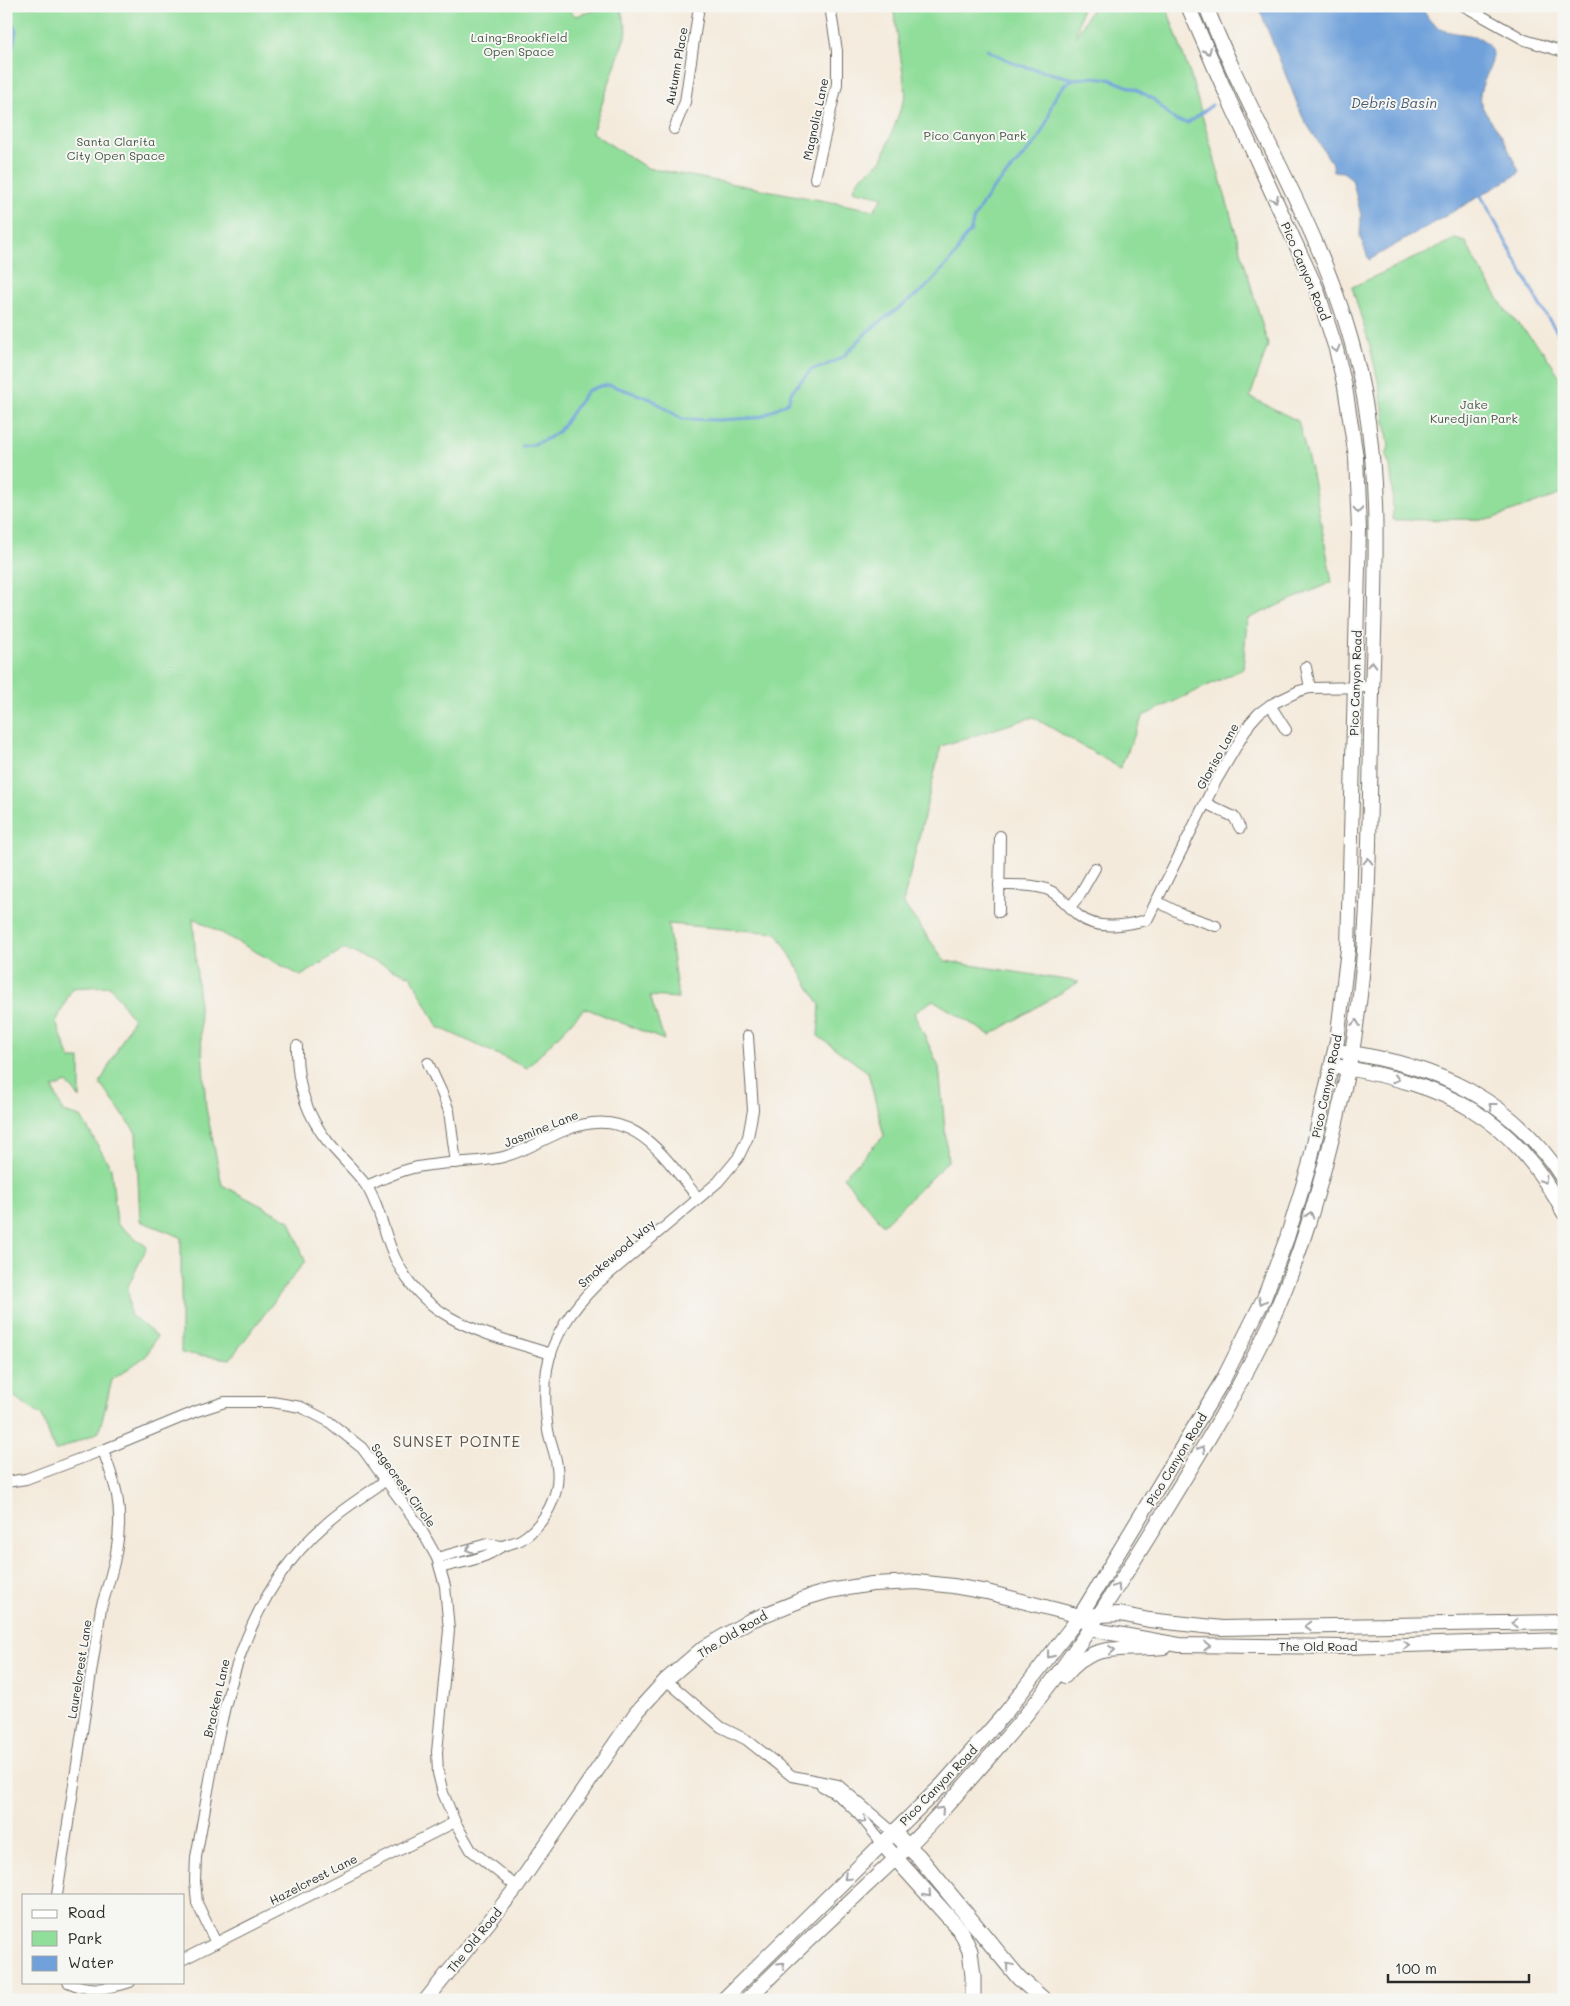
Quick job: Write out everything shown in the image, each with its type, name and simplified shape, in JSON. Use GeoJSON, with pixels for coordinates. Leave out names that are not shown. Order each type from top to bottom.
{"type":"FeatureCollection","features":[{"type":"Feature","properties":{"kind":"highway"},"geometry":{"type":"LineString","coordinates":[[893,1832],[908,1845],[1019,1978],[1044,2000]]}},
{"type":"Feature","properties":{"kind":"highway"},"geometry":{"type":"LineString","coordinates":[[882,1843],[961,1930],[970,1951],[973,2000]]}},
{"type":"Feature","properties":{"kind":"main road","name":"Pico Canyon Road"},"geometry":{"type":"LineString","coordinates":[[723,2000],[942,1784],[987,1734],[1080,1616],[1212,1400],[1264,1298],[1287,1238],[1304,1184],[1334,1051],[1348,949],[1359,530],[1356,458],[1345,387],[1336,349],[1317,290],[1306,262],[1225,91],[1188,6]]}},
{"type":"Feature","properties":{"kind":"main road","name":"Pico Canyon Road"},"geometry":{"type":"LineString","coordinates":[[747,2000],[908,1845],[1022,1720],[1100,1615],[1194,1463],[1237,1389],[1272,1318],[1296,1262],[1323,1174],[1348,1069],[1365,942],[1372,687],[1375,537],[1374,475],[1364,393],[1355,355],[1328,270],[1206,6]]}},
{"type":"Feature","properties":{"kind":"main road"},"geometry":{"type":"LineString","coordinates":[[1334,1051],[1411,1066],[1456,1082],[1482,1098],[1522,1128],[1542,1150],[1564,1180]]}},
{"type":"Feature","properties":{"kind":"main road"},"geometry":{"type":"LineString","coordinates":[[1331,1066],[1384,1075],[1422,1086],[1459,1101],[1486,1117],[1521,1149],[1535,1167],[1564,1213]]}},
{"type":"Feature","properties":{"kind":"main road","name":"The Old Road"},"geometry":{"type":"LineString","coordinates":[[426,2000],[517,1887],[636,1713],[666,1680],[702,1649],[749,1621],[802,1599],[851,1587],[894,1582],[941,1584],[987,1592],[1080,1616],[1120,1614],[1149,1620],[1222,1628],[1564,1622]]}},
{"type":"Feature","properties":{"kind":"main road"},"geometry":{"type":"LineString","coordinates":[[1080,1616],[1090,1628]]}},
{"type":"Feature","properties":{"kind":"main road","name":"The Old Road"},"geometry":{"type":"LineString","coordinates":[[1090,1628],[1108,1633],[1179,1645],[1345,1647],[1564,1640]]}},
{"type":"Feature","properties":{"kind":"main road"},"geometry":{"type":"LineString","coordinates":[[1022,1720],[1037,1712],[1078,1662],[1086,1656],[1106,1650],[1144,1649],[1179,1645]]}},
{"type":"Feature","properties":{"kind":"street","name":"Autumn Place"},"geometry":{"type":"LineString","coordinates":[[674,129],[685,102],[699,6]]}},
{"type":"Feature","properties":{"kind":"street","name":"Magnolia Lane"},"geometry":{"type":"LineString","coordinates":[[814,178],[836,84],[837,51],[830,6]]}},
{"type":"Feature","properties":{"kind":"street"},"geometry":{"type":"LineString","coordinates":[[1464,6],[1525,40],[1564,52]]}},
{"type":"Feature","properties":{"kind":"street"},"geometry":{"type":"LineString","coordinates":[[1306,667],[1310,688]]}},
{"type":"Feature","properties":{"kind":"street","name":"Gloriso Lane"},"geometry":{"type":"LineString","coordinates":[[1070,907],[1079,916],[1096,924],[1129,925],[1147,920],[1205,803],[1250,723],[1270,705],[1289,695],[1310,688],[1372,687]]}},
{"type":"Feature","properties":{"kind":"street"},"geometry":{"type":"LineString","coordinates":[[1270,705],[1286,730]]}},
{"type":"Feature","properties":{"kind":"street"},"geometry":{"type":"LineString","coordinates":[[1205,803],[1234,817],[1240,828]]}},
{"type":"Feature","properties":{"kind":"street"},"geometry":{"type":"LineString","coordinates":[[999,912],[1000,836]]}},
{"type":"Feature","properties":{"kind":"street"},"geometry":{"type":"LineString","coordinates":[[999,885],[1033,886],[1046,889],[1055,893],[1070,907],[1096,868]]}},
{"type":"Feature","properties":{"kind":"street"},"geometry":{"type":"LineString","coordinates":[[1156,901],[1184,915],[1216,926]]}},
{"type":"Feature","properties":{"kind":"street","name":"Smokewood Way"},"geometry":{"type":"LineString","coordinates":[[439,1563],[487,1544],[502,1546],[522,1539],[534,1528],[550,1508],[557,1485],[557,1466],[548,1431],[545,1391],[551,1354],[564,1325],[581,1300],[730,1168],[748,1137],[753,1110],[748,1036]]}},
{"type":"Feature","properties":{"kind":"street"},"geometry":{"type":"LineString","coordinates":[[297,1046],[299,1083],[305,1103],[318,1129],[367,1186],[398,1264],[413,1286],[434,1306],[460,1324],[551,1354]]}},
{"type":"Feature","properties":{"kind":"street"},"geometry":{"type":"LineString","coordinates":[[428,1063],[448,1111],[456,1163]]}},
{"type":"Feature","properties":{"kind":"street","name":"Jasmine Lane"},"geometry":{"type":"LineString","coordinates":[[367,1186],[398,1172],[414,1168],[502,1157],[518,1152],[576,1126],[604,1122],[629,1129],[648,1140],[698,1198]]}},
{"type":"Feature","properties":{"kind":"street","name":"Sagecrest Circle"},"geometry":{"type":"LineString","coordinates":[[6,1482],[26,1478],[103,1450],[197,1411],[225,1402],[272,1402],[302,1408],[328,1421],[362,1448],[418,1524],[439,1563],[447,1603],[448,1630],[437,1752],[438,1773],[442,1793],[455,1822],[471,1850],[517,1887]]}},
{"type":"Feature","properties":{"kind":"street","name":"Laurelcrest Lane"},"geometry":{"type":"LineString","coordinates":[[57,1894],[100,1608],[114,1566],[120,1534],[117,1494],[103,1450]]}},
{"type":"Feature","properties":{"kind":"street","name":"Bracken Lane"},"geometry":{"type":"LineString","coordinates":[[216,1943],[197,1903],[195,1881],[196,1857],[228,1691],[238,1657],[263,1601],[301,1549],[325,1525],[386,1480]]}},
{"type":"Feature","properties":{"kind":"street"},"geometry":{"type":"LineString","coordinates":[[666,1680],[721,1727],[747,1740],[792,1776],[836,1792],[864,1820],[882,1843]]}},
{"type":"Feature","properties":{"kind":"street"},"geometry":{"type":"LineString","coordinates":[[812,1782],[838,1785],[893,1832]]}},
{"type":"Feature","properties":{"kind":"street","name":"Hazelcrest Lane"},"geometry":{"type":"LineString","coordinates":[[185,1958],[455,1822]]}},
{"type":"Feature","properties":{"kind":"street"},"geometry":{"type":"LineString","coordinates":[[73,1984],[86,1989],[123,1984]]}},
{"type":"Feature","properties":{"kind":"green space"},"geometry":{"type":"Polygon","coordinates":[[[6,6],[563,6],[576,16],[609,6],[620,6],[627,31],[592,133],[647,168],[874,210],[883,197],[853,190],[859,179],[882,160],[906,94],[893,6],[1082,6],[1076,37],[1093,6],[1166,6],[1191,77],[1268,345],[1250,397],[1298,421],[1312,474],[1332,582],[1247,619],[1243,669],[1143,716],[1120,768],[1033,717],[941,746],[903,903],[945,961],[1079,982],[990,1035],[933,1000],[914,1013],[939,1067],[948,1161],[883,1225],[843,1177],[884,1136],[868,1072],[818,1036],[820,1005],[777,933],[668,924],[678,998],[650,996],[664,1040],[585,1008],[527,1068],[438,1027],[411,976],[343,949],[301,976],[193,918],[206,1108],[222,1185],[290,1221],[305,1261],[230,1359],[181,1353],[181,1237],[140,1221],[136,1133],[100,1083],[133,1019],[110,986],[72,988],[56,1022],[70,1059],[80,1059],[80,1098],[67,1083],[53,1088],[63,1112],[81,1117],[111,1168],[117,1224],[147,1247],[128,1286],[130,1315],[157,1336],[146,1356],[112,1380],[99,1432],[55,1451],[42,1416],[6,1391],[6,6]]]}},
{"type":"Feature","properties":{"kind":"green space","name":"Jake Kuredjian Park"},"geometry":{"type":"Polygon","coordinates":[[[1455,239],[1466,242],[1475,261],[1506,311],[1543,351],[1564,383],[1564,493],[1491,519],[1393,520],[1392,482],[1390,466],[1386,456],[1389,446],[1380,390],[1370,346],[1352,287],[1455,239]]]}},
{"type":"Feature","properties":{"kind":"water","name":"Debris Basin"},"geometry":{"type":"Polygon","coordinates":[[[1258,6],[1422,6],[1429,19],[1437,27],[1477,37],[1485,42],[1491,50],[1492,60],[1481,91],[1482,107],[1502,136],[1519,171],[1518,174],[1369,260],[1360,237],[1361,215],[1352,179],[1343,172],[1333,171],[1333,165],[1303,118],[1258,6]]]}},
{"type":"Feature","properties":{"kind":"waterway"},"geometry":{"type":"LineString","coordinates":[[6,15],[16,30],[13,46],[6,52]]}},
{"type":"Feature","properties":{"kind":"waterway"},"geometry":{"type":"LineString","coordinates":[[987,50],[1018,65],[1074,79]]}},
{"type":"Feature","properties":{"kind":"waterway"},"geometry":{"type":"LineString","coordinates":[[522,446],[532,445],[549,438],[559,431],[587,391],[600,386],[610,385],[651,399],[682,419],[719,420],[753,418],[763,416],[788,402],[792,391],[812,369],[822,367],[843,357],[868,331],[923,290],[934,279],[957,253],[962,241],[970,232],[974,218],[991,191],[1037,141],[1048,119],[1051,106],[1057,94],[1066,83],[1074,79],[1094,77],[1109,79],[1137,90],[1153,99],[1176,121],[1188,123],[1212,105]]}},
{"type":"Feature","properties":{"kind":"waterway"},"geometry":{"type":"LineString","coordinates":[[6,98],[12,103],[12,111],[6,121]]}},
{"type":"Feature","properties":{"kind":"waterway"},"geometry":{"type":"LineString","coordinates":[[1479,192],[1543,311],[1564,342]]}},
{"type":"Feature","properties":{"kind":"district","name":"SUNSET POINTE"},"geometry":{"type":"Point","coordinates":[457,1441]}},
{"type":"Feature","properties":{"kind":"park label","name":"Laing-Brookfield Open Space"},"geometry":{"type":"Point","coordinates":[519,44]}},
{"type":"Feature","properties":{"kind":"park label","name":"Pico Canyon Park"},"geometry":{"type":"Point","coordinates":[975,135]}},
{"type":"Feature","properties":{"kind":"park label","name":"Santa Clarita City Open Space"},"geometry":{"type":"Point","coordinates":[116,148]}}]}
